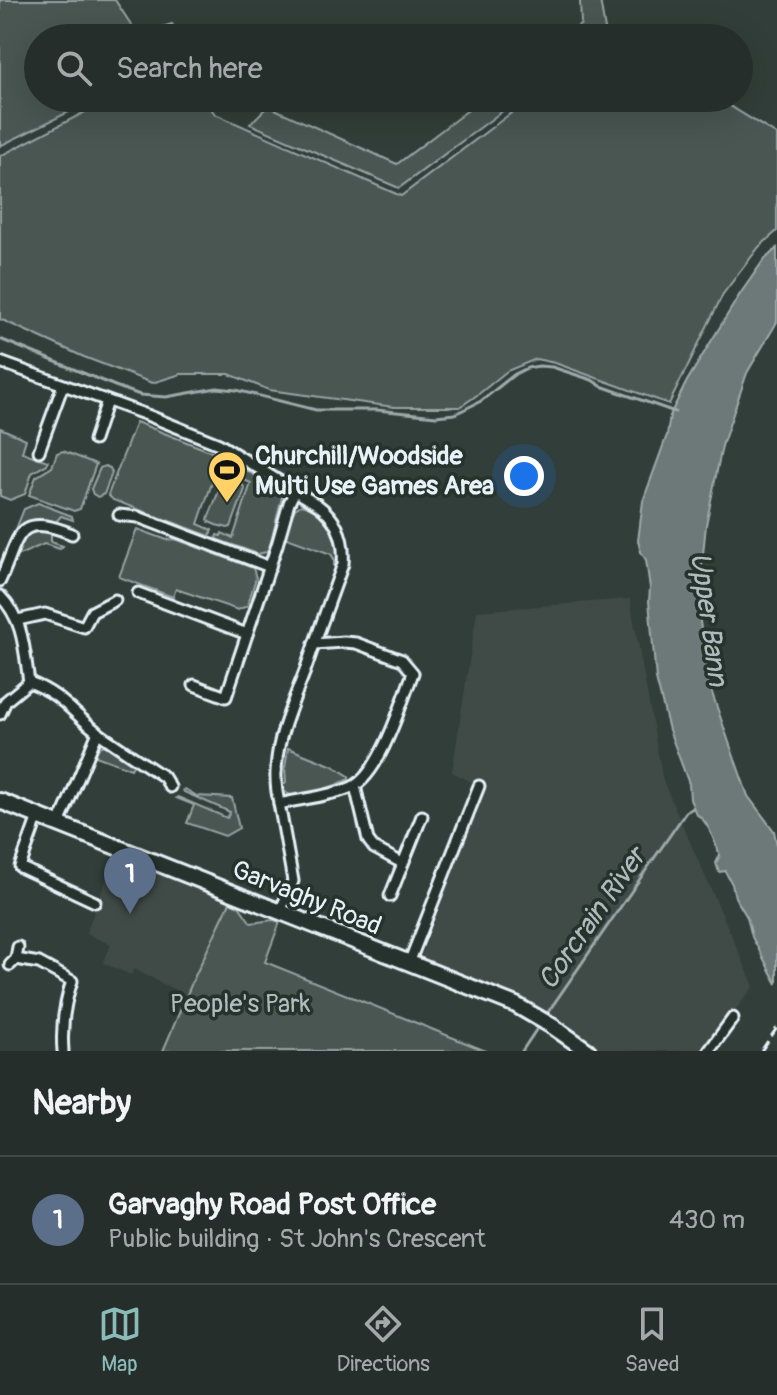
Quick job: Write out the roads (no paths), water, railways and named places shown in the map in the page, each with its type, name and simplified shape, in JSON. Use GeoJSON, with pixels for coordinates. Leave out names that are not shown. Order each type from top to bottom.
{"type":"FeatureCollection","features":[{"type":"Feature","properties":{"kind":"main road","name":"Garvaghy Road"},"geometry":{"type":"LineString","coordinates":[[0,801],[534,1014],[588,1051]]}},
{"type":"Feature","properties":{"kind":"street"},"geometry":{"type":"LineString","coordinates":[[0,363],[219,444],[331,515],[344,548],[343,564],[279,744],[275,778],[293,881],[280,912]]}},
{"type":"Feature","properties":{"kind":"street"},"geometry":{"type":"LineString","coordinates":[[39,451],[63,385]]}},
{"type":"Feature","properties":{"kind":"street"},"geometry":{"type":"LineString","coordinates":[[94,440],[107,401]]}},
{"type":"Feature","properties":{"kind":"street"},"geometry":{"type":"LineString","coordinates":[[194,685],[226,697],[295,491]]}},
{"type":"Feature","properties":{"kind":"street"},"geometry":{"type":"LineString","coordinates":[[119,515],[138,517],[270,567]]}},
{"type":"Feature","properties":{"kind":"street"},"geometry":{"type":"LineString","coordinates":[[0,581],[21,532],[29,526],[39,524],[72,534]]}},
{"type":"Feature","properties":{"kind":"street"},"geometry":{"type":"LineString","coordinates":[[138,593],[247,634]]}},
{"type":"Feature","properties":{"kind":"street"},"geometry":{"type":"LineString","coordinates":[[0,596],[11,606],[18,620],[29,682]]}},
{"type":"Feature","properties":{"kind":"street"},"geometry":{"type":"LineString","coordinates":[[18,620],[45,614],[84,627],[92,612],[115,600]]}},
{"type":"Feature","properties":{"kind":"street"},"geometry":{"type":"LineString","coordinates":[[279,804],[355,786],[382,754],[413,673],[402,660],[356,643],[314,644]]}},
{"type":"Feature","properties":{"kind":"street"},"geometry":{"type":"LineString","coordinates":[[0,714],[6,701],[29,682]]}},
{"type":"Feature","properties":{"kind":"street"},"geometry":{"type":"LineString","coordinates":[[29,682],[45,687],[59,697],[98,732],[164,777],[170,787]]}},
{"type":"Feature","properties":{"kind":"street"},"geometry":{"type":"LineString","coordinates":[[59,824],[98,732]]}},
{"type":"Feature","properties":{"kind":"street"},"geometry":{"type":"LineString","coordinates":[[355,786],[368,840],[374,848],[402,863]]}},
{"type":"Feature","properties":{"kind":"street"},"geometry":{"type":"LineString","coordinates":[[409,963],[479,786]]}},
{"type":"Feature","properties":{"kind":"street"},"geometry":{"type":"LineString","coordinates":[[38,816],[20,867],[95,902]]}},
{"type":"Feature","properties":{"kind":"street"},"geometry":{"type":"LineString","coordinates":[[390,896],[422,816]]}},
{"type":"Feature","properties":{"kind":"street"},"geometry":{"type":"LineString","coordinates":[[18,947],[13,962],[39,963],[72,981],[62,1020],[63,1051]]}},
{"type":"Feature","properties":{"kind":"street"},"geometry":{"type":"LineString","coordinates":[[709,1051],[733,1018]]}},
{"type":"Feature","properties":{"kind":"waterway"},"geometry":{"type":"LineString","coordinates":[[0,339],[140,395],[166,397],[217,388],[316,410],[377,410],[436,416],[455,414],[481,401],[515,374],[539,366],[592,380],[675,412]]}},
{"type":"Feature","properties":{"kind":"waterway","name":"Corcrain River"},"geometry":{"type":"LineString","coordinates":[[544,1018],[686,812],[693,808]]}},
{"type":"Feature","properties":{"kind":"waterway","name":"Corcrain River"},"geometry":{"type":"LineString","coordinates":[[522,1051],[540,1024]]}},
{"type":"Feature","properties":{"kind":"railway"},"geometry":{"type":"LineString","coordinates":[[761,1051],[777,1028]]}},
{"type":"Feature","properties":{"kind":"place","name":"Churchill/Woodside Multi Use Games Area"},"geometry":{"type":"Point","coordinates":[227,504]}},
{"type":"Feature","properties":{"kind":"place","name":"Garvaghy Road Post Office"},"geometry":{"type":"Point","coordinates":[130,914]}},
{"type":"Feature","properties":{"kind":"water label","name":"Upper Bann"},"geometry":{"type":"Point","coordinates":[710,619]}},
{"type":"Feature","properties":{"kind":"park label","name":"People's Park"},"geometry":{"type":"Point","coordinates":[240,1003]}}]}
